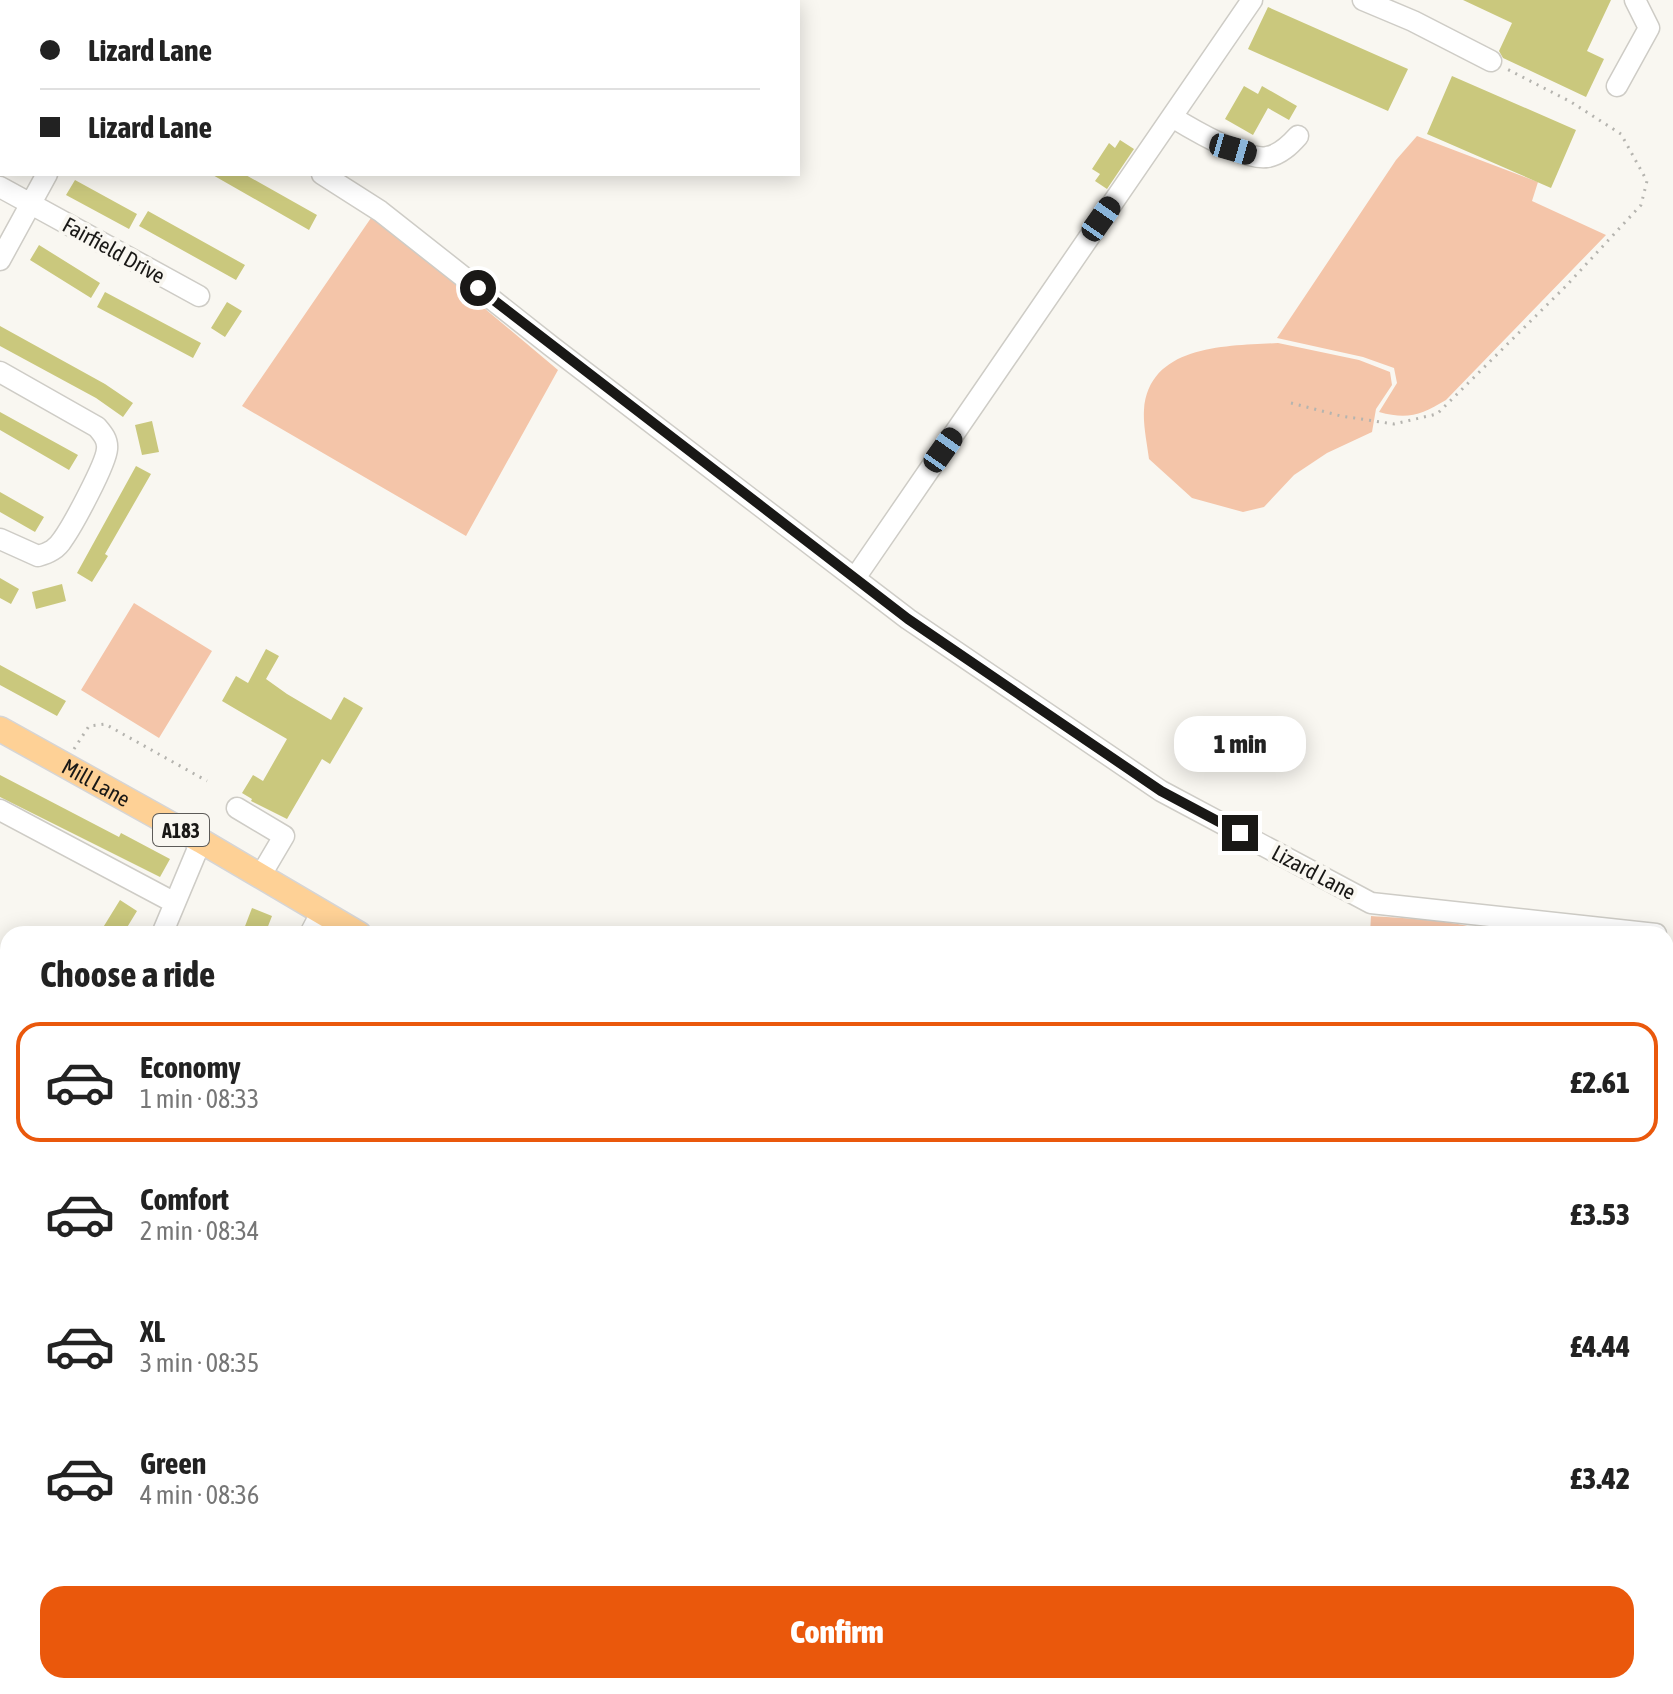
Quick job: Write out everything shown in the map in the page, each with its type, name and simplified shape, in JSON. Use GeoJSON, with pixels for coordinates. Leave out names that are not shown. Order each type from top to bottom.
{"type":"FeatureCollection","features":[{"type":"Feature","properties":{"kind":"main road","name":"Mill Lane"},"geometry":{"type":"LineString","coordinates":[[0,729],[346,926]]}},
{"type":"Feature","properties":{"kind":"street"},"geometry":{"type":"LineString","coordinates":[[855,578],[1252,0]]}},
{"type":"Feature","properties":{"kind":"street"},"geometry":{"type":"LineString","coordinates":[[1363,0],[1413,21],[1491,61]]}},
{"type":"Feature","properties":{"kind":"street"},"geometry":{"type":"LineString","coordinates":[[1617,86],[1649,28],[1635,0]]}},
{"type":"Feature","properties":{"kind":"street"},"geometry":{"type":"LineString","coordinates":[[1172,117],[1233,149],[1265,158],[1288,148],[1298,136]]}},
{"type":"Feature","properties":{"kind":"street"},"geometry":{"type":"LineString","coordinates":[[0,260],[46,176]]}},
{"type":"Feature","properties":{"kind":"street","name":"Lizard Lane"},"geometry":{"type":"LineString","coordinates":[[325,176],[380,211],[908,619],[1161,791],[1371,903],[1505,926]]}},
{"type":"Feature","properties":{"kind":"street","name":"Fairfield Drive"},"geometry":{"type":"LineString","coordinates":[[0,187],[199,296]]}},
{"type":"Feature","properties":{"kind":"street"},"geometry":{"type":"LineString","coordinates":[[0,372],[97,427],[105,436],[107,449],[63,540],[52,552],[38,556],[0,539]]}},
{"type":"Feature","properties":{"kind":"street"},"geometry":{"type":"LineString","coordinates":[[237,808],[284,836],[261,875]]}},
{"type":"Feature","properties":{"kind":"street"},"geometry":{"type":"LineString","coordinates":[[0,810],[175,903]]}},
{"type":"Feature","properties":{"kind":"street"},"geometry":{"type":"LineString","coordinates":[[165,926],[201,841]]}},
{"type":"Feature","properties":{"kind":"street"},"geometry":{"type":"LineString","coordinates":[[314,926],[322,911]]}},
{"type":"Feature","properties":{"kind":"path"},"geometry":{"type":"LineString","coordinates":[[1291,403],[1341,416],[1394,424],[1437,414],[1566,286],[1641,205],[1647,181],[1621,134],[1571,102],[1491,61]]}},
{"type":"Feature","properties":{"kind":"path"},"geometry":{"type":"LineString","coordinates":[[65,765],[89,726],[105,724],[207,781]]}},
{"type":"Feature","properties":{"kind":"shaded area"},"geometry":{"type":"Polygon","coordinates":[[[1417,136],[1538,182],[1532,201],[1606,235],[1446,400],[1421,412],[1398,416],[1379,412],[1397,383],[1394,368],[1363,357],[1277,338],[1396,160],[1417,136]]]}},
{"type":"Feature","properties":{"kind":"shaded area"},"geometry":{"type":"Polygon","coordinates":[[[373,215],[558,370],[466,536],[242,406],[373,215]]]}},
{"type":"Feature","properties":{"kind":"shaded area"},"geometry":{"type":"Polygon","coordinates":[[[1278,343],[1359,360],[1390,372],[1392,385],[1376,409],[1372,432],[1327,453],[1294,475],[1264,507],[1243,512],[1192,498],[1149,459],[1144,410],[1149,388],[1160,372],[1194,353],[1237,345],[1278,343]]]}},
{"type":"Feature","properties":{"kind":"shaded area"},"geometry":{"type":"Polygon","coordinates":[[[134,603],[212,651],[159,738],[81,690],[134,603]]]}},
{"type":"Feature","properties":{"kind":"shaded area"},"geometry":{"type":"Polygon","coordinates":[[[1371,916],[1466,926],[1370,926],[1371,916]]]}},
{"type":"Feature","properties":{"kind":"building"},"geometry":{"type":"Polygon","coordinates":[[[1463,0],[1611,0],[1587,51],[1604,59],[1586,97],[1503,58],[1499,51],[1512,23],[1463,0]]]}},
{"type":"Feature","properties":{"kind":"building"},"geometry":{"type":"Polygon","coordinates":[[[1268,7],[1408,69],[1388,111],[1248,49],[1268,7]]]}},
{"type":"Feature","properties":{"kind":"building"},"geometry":{"type":"Polygon","coordinates":[[[1452,76],[1576,130],[1551,188],[1427,134],[1452,76]]]}},
{"type":"Feature","properties":{"kind":"building"},"geometry":{"type":"Polygon","coordinates":[[[1244,86],[1258,94],[1262,86],[1297,106],[1289,120],[1268,108],[1253,135],[1225,119],[1244,86]]]}},
{"type":"Feature","properties":{"kind":"building"},"geometry":{"type":"Polygon","coordinates":[[[1120,140],[1134,149],[1107,189],[1095,181],[1100,174],[1092,169],[1109,143],[1115,148],[1120,140]]]}},
{"type":"Feature","properties":{"kind":"building"},"geometry":{"type":"Polygon","coordinates":[[[214,176],[248,176],[317,215],[309,230],[214,176]]]}},
{"type":"Feature","properties":{"kind":"building"},"geometry":{"type":"Polygon","coordinates":[[[75,180],[137,214],[129,229],[66,195],[75,180]]]}},
{"type":"Feature","properties":{"kind":"building"},"geometry":{"type":"Polygon","coordinates":[[[148,211],[245,265],[236,280],[139,226],[148,211]]]}},
{"type":"Feature","properties":{"kind":"building"},"geometry":{"type":"Polygon","coordinates":[[[39,245],[100,283],[91,298],[30,260],[39,245]]]}},
{"type":"Feature","properties":{"kind":"building"},"geometry":{"type":"Polygon","coordinates":[[[105,292],[201,343],[193,358],[97,307],[105,292]]]}},
{"type":"Feature","properties":{"kind":"building"},"geometry":{"type":"Polygon","coordinates":[[[227,302],[242,311],[225,337],[211,328],[227,302]]]}},
{"type":"Feature","properties":{"kind":"building"},"geometry":{"type":"Polygon","coordinates":[[[0,326],[105,384],[133,403],[123,417],[96,398],[0,346],[0,326]]]}},
{"type":"Feature","properties":{"kind":"building"},"geometry":{"type":"Polygon","coordinates":[[[0,412],[78,455],[69,470],[0,430],[0,412]]]}},
{"type":"Feature","properties":{"kind":"building"},"geometry":{"type":"Polygon","coordinates":[[[152,421],[159,452],[142,455],[135,425],[152,421]]]}},
{"type":"Feature","properties":{"kind":"building"},"geometry":{"type":"Polygon","coordinates":[[[136,466],[151,474],[92,582],[77,573],[136,466]]]}},
{"type":"Feature","properties":{"kind":"building"},"geometry":{"type":"Polygon","coordinates":[[[0,492],[44,517],[35,532],[0,512],[0,492]]]}},
{"type":"Feature","properties":{"kind":"building"},"geometry":{"type":"Polygon","coordinates":[[[0,578],[19,589],[11,604],[0,598],[0,578]]]}},
{"type":"Feature","properties":{"kind":"building"},"geometry":{"type":"Polygon","coordinates":[[[62,584],[66,601],[36,609],[32,592],[62,584]]]}},
{"type":"Feature","properties":{"kind":"building"},"geometry":{"type":"Polygon","coordinates":[[[266,649],[279,656],[266,679],[287,694],[331,720],[344,697],[363,708],[330,764],[322,759],[287,819],[251,801],[242,793],[253,775],[263,781],[287,739],[222,701],[236,676],[248,683],[266,649]]]}},
{"type":"Feature","properties":{"kind":"building"},"geometry":{"type":"Polygon","coordinates":[[[0,665],[66,701],[57,716],[0,685],[0,665]]]}},
{"type":"Feature","properties":{"kind":"building"},"geometry":{"type":"Polygon","coordinates":[[[0,775],[119,837],[121,833],[170,859],[160,877],[0,797],[0,775]]]}},
{"type":"Feature","properties":{"kind":"building"},"geometry":{"type":"Polygon","coordinates":[[[120,900],[137,911],[128,926],[104,926],[120,900]]]}},
{"type":"Feature","properties":{"kind":"building"},"geometry":{"type":"Polygon","coordinates":[[[252,908],[272,916],[268,926],[245,926],[252,908]]]}},
{"type":"Feature","properties":{"kind":"route"},"geometry":{"type":"LineString","coordinates":[[478,288],[908,619],[1161,791],[1240,833]]}}]}
